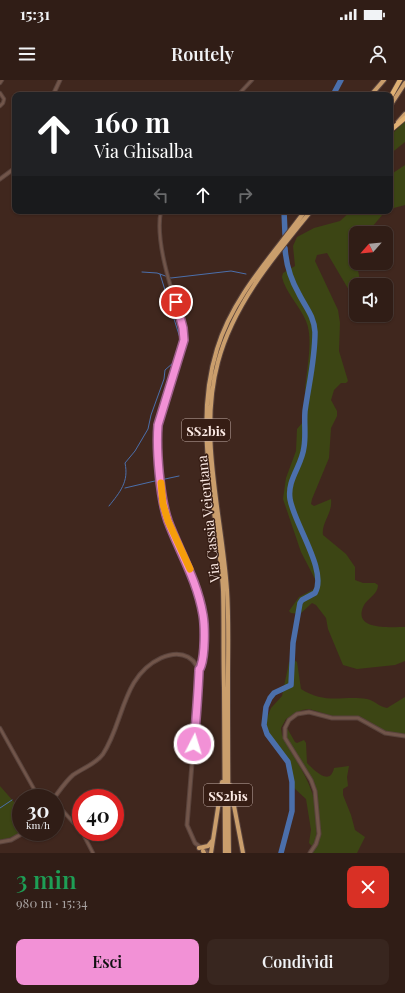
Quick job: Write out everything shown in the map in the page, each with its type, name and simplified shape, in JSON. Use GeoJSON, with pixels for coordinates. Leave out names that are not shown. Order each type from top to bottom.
{"type":"FeatureCollection","features":[{"type":"Feature","properties":{"kind":"highway"},"geometry":{"type":"LineString","coordinates":[[374,92],[384,80]]}},
{"type":"Feature","properties":{"kind":"highway"},"geometry":{"type":"LineString","coordinates":[[393,93],[400,80]]}},
{"type":"Feature","properties":{"kind":"highway"},"geometry":{"type":"LineString","coordinates":[[393,101],[405,83]]}},
{"type":"Feature","properties":{"kind":"highway"},"geometry":{"type":"LineString","coordinates":[[393,128],[405,114]]}},
{"type":"Feature","properties":{"kind":"highway"},"geometry":{"type":"LineString","coordinates":[[393,128],[405,118]]}},
{"type":"Feature","properties":{"kind":"highway","name":"Via Cassia Veientana"},"geometry":{"type":"LineString","coordinates":[[297,225],[303,214]]}},
{"type":"Feature","properties":{"kind":"highway","name":"Via Cassia Veientana"},"geometry":{"type":"LineString","coordinates":[[227,851],[228,774],[226,611],[207,450],[207,397],[214,360],[223,332],[243,293],[297,225],[308,214]]}},
{"type":"Feature","properties":{"kind":"highway","name":"Via Cassia Veientana"},"geometry":{"type":"LineString","coordinates":[[226,611],[224,770],[227,851]]}},
{"type":"Feature","properties":{"kind":"highway"},"geometry":{"type":"LineString","coordinates":[[211,853],[224,770]]}},
{"type":"Feature","properties":{"kind":"highway"},"geometry":{"type":"LineString","coordinates":[[228,774],[244,851]]}},
{"type":"Feature","properties":{"kind":"highway"},"geometry":{"type":"LineString","coordinates":[[201,851],[212,841]]}},
{"type":"Feature","properties":{"kind":"street"},"geometry":{"type":"LineString","coordinates":[[54,92],[60,80]]}},
{"type":"Feature","properties":{"kind":"street"},"geometry":{"type":"LineString","coordinates":[[241,92],[252,80]]}},
{"type":"Feature","properties":{"kind":"street"},"geometry":{"type":"LineString","coordinates":[[0,93],[4,99],[0,106]]}},
{"type":"Feature","properties":{"kind":"street"},"geometry":{"type":"LineString","coordinates":[[0,179],[12,170]]}},
{"type":"Feature","properties":{"kind":"street"},"geometry":{"type":"LineString","coordinates":[[160,214],[159,221],[161,240],[169,278],[183,328],[184,340],[158,425],[158,439],[166,513],[173,535],[188,564],[203,615],[203,650],[201,666],[198,670]]}},
{"type":"Feature","properties":{"kind":"street"},"geometry":{"type":"LineString","coordinates":[[61,789],[73,775],[102,754],[131,688],[147,666],[166,656],[179,654],[192,660],[198,670],[199,684],[187,819],[190,834],[201,851],[208,853]]}},
{"type":"Feature","properties":{"kind":"street"},"geometry":{"type":"LineString","coordinates":[[310,853],[316,844],[319,834],[315,792],[311,780],[285,738],[285,728],[289,720],[297,714],[310,712],[330,718],[358,718],[385,733],[405,736]]}},
{"type":"Feature","properties":{"kind":"street"},"geometry":{"type":"LineString","coordinates":[[0,728],[34,789]]}},
{"type":"Feature","properties":{"kind":"street"},"geometry":{"type":"LineString","coordinates":[[64,812],[72,820]]}},
{"type":"Feature","properties":{"kind":"street"},"geometry":{"type":"LineString","coordinates":[[0,842],[12,839]]}},
{"type":"Feature","properties":{"kind":"street"},"geometry":{"type":"LineString","coordinates":[[87,841],[93,853]]}},
{"type":"Feature","properties":{"kind":"green space"},"geometry":{"type":"Polygon","coordinates":[[[405,121],[405,142],[393,152],[393,133],[405,121]]]}},
{"type":"Feature","properties":{"kind":"green space"},"geometry":{"type":"Polygon","coordinates":[[[405,165],[405,205],[393,208],[393,173],[405,165]]]}},
{"type":"Feature","properties":{"kind":"green space"},"geometry":{"type":"Polygon","coordinates":[[[348,214],[383,214],[373,226],[349,226],[349,270],[358,270],[360,278],[349,278],[349,290],[327,253],[317,255],[315,261],[338,310],[340,323],[339,351],[348,381],[346,383],[341,383],[334,390],[331,400],[337,411],[337,416],[331,428],[329,458],[311,504],[314,506],[331,499],[323,535],[346,554],[355,567],[355,580],[363,583],[375,583],[378,585],[375,593],[364,605],[361,613],[363,619],[374,626],[405,627],[405,661],[395,665],[357,669],[343,665],[328,629],[326,618],[316,605],[312,603],[300,614],[291,613],[289,611],[299,597],[314,589],[316,581],[301,552],[283,499],[286,478],[296,451],[297,429],[303,422],[307,396],[305,391],[309,355],[309,337],[306,321],[286,288],[282,277],[283,273],[295,266],[293,246],[297,237],[314,228],[340,221],[348,214]]]}},
{"type":"Feature","properties":{"kind":"green space"},"geometry":{"type":"Polygon","coordinates":[[[294,660],[297,662],[301,689],[318,697],[367,699],[387,708],[405,697],[405,734],[387,732],[359,716],[333,716],[309,709],[302,710],[286,719],[281,728],[282,735],[304,774],[315,801],[317,829],[314,845],[312,846],[309,843],[311,830],[306,799],[293,787],[288,760],[286,756],[275,749],[270,739],[266,724],[271,708],[282,696],[289,662],[294,660]]]}},
{"type":"Feature","properties":{"kind":"green space"},"geometry":{"type":"Polygon","coordinates":[[[287,728],[295,742],[297,743],[304,740],[306,743],[307,763],[318,773],[326,777],[332,774],[334,768],[349,766],[347,777],[348,786],[343,789],[343,795],[355,830],[365,837],[357,853],[312,853],[318,844],[321,834],[315,788],[286,738],[287,728]]]}},
{"type":"Feature","properties":{"kind":"green space"},"geometry":{"type":"Polygon","coordinates":[[[0,786],[12,800],[12,837],[0,840],[0,786]]]}},
{"type":"Feature","properties":{"kind":"waterway"},"geometry":{"type":"LineString","coordinates":[[335,92],[341,80]]}},
{"type":"Feature","properties":{"kind":"waterway"},"geometry":{"type":"LineString","coordinates":[[284,214],[285,234]]}},
{"type":"Feature","properties":{"kind":"waterway"},"geometry":{"type":"LineString","coordinates":[[281,853],[292,811],[292,782],[288,762],[267,734],[264,725],[266,707],[274,693],[291,685],[293,643],[300,603],[302,600],[315,593],[318,584],[314,560],[297,521],[290,499],[291,485],[303,454],[305,438],[305,411],[313,362],[315,332],[311,317],[291,278],[286,260],[285,248]]}},
{"type":"Feature","properties":{"kind":"waterway"},"geometry":{"type":"LineString","coordinates":[[142,272],[157,273],[171,278],[231,271],[246,274]]}},
{"type":"Feature","properties":{"kind":"waterway"},"geometry":{"type":"LineString","coordinates":[[109,506],[123,486],[126,476],[125,463],[135,451],[148,429],[151,415],[164,379],[165,370],[173,363],[177,354],[180,338],[160,274]]}},
{"type":"Feature","properties":{"kind":"waterway"},"geometry":{"type":"LineString","coordinates":[[165,479],[179,476]]}},
{"type":"Feature","properties":{"kind":"waterway"},"geometry":{"type":"LineString","coordinates":[[125,488],[159,480]]}},
{"type":"Feature","properties":{"kind":"waterway"},"geometry":{"type":"LineString","coordinates":[[0,808],[12,800]]}},
{"type":"Feature","properties":{"kind":"slow traffic"},"geometry":{"type":"LineString","coordinates":[[161,483],[163,504],[168,521],[173,535],[190,569]]}},
{"type":"Feature","properties":{"kind":"route"},"geometry":{"type":"LineString","coordinates":[[176,302],[183,328],[184,340],[163,407],[157,432],[163,504],[173,535],[190,568],[201,604],[204,620],[203,650],[201,666],[198,670],[199,684],[194,744]]}}]}
